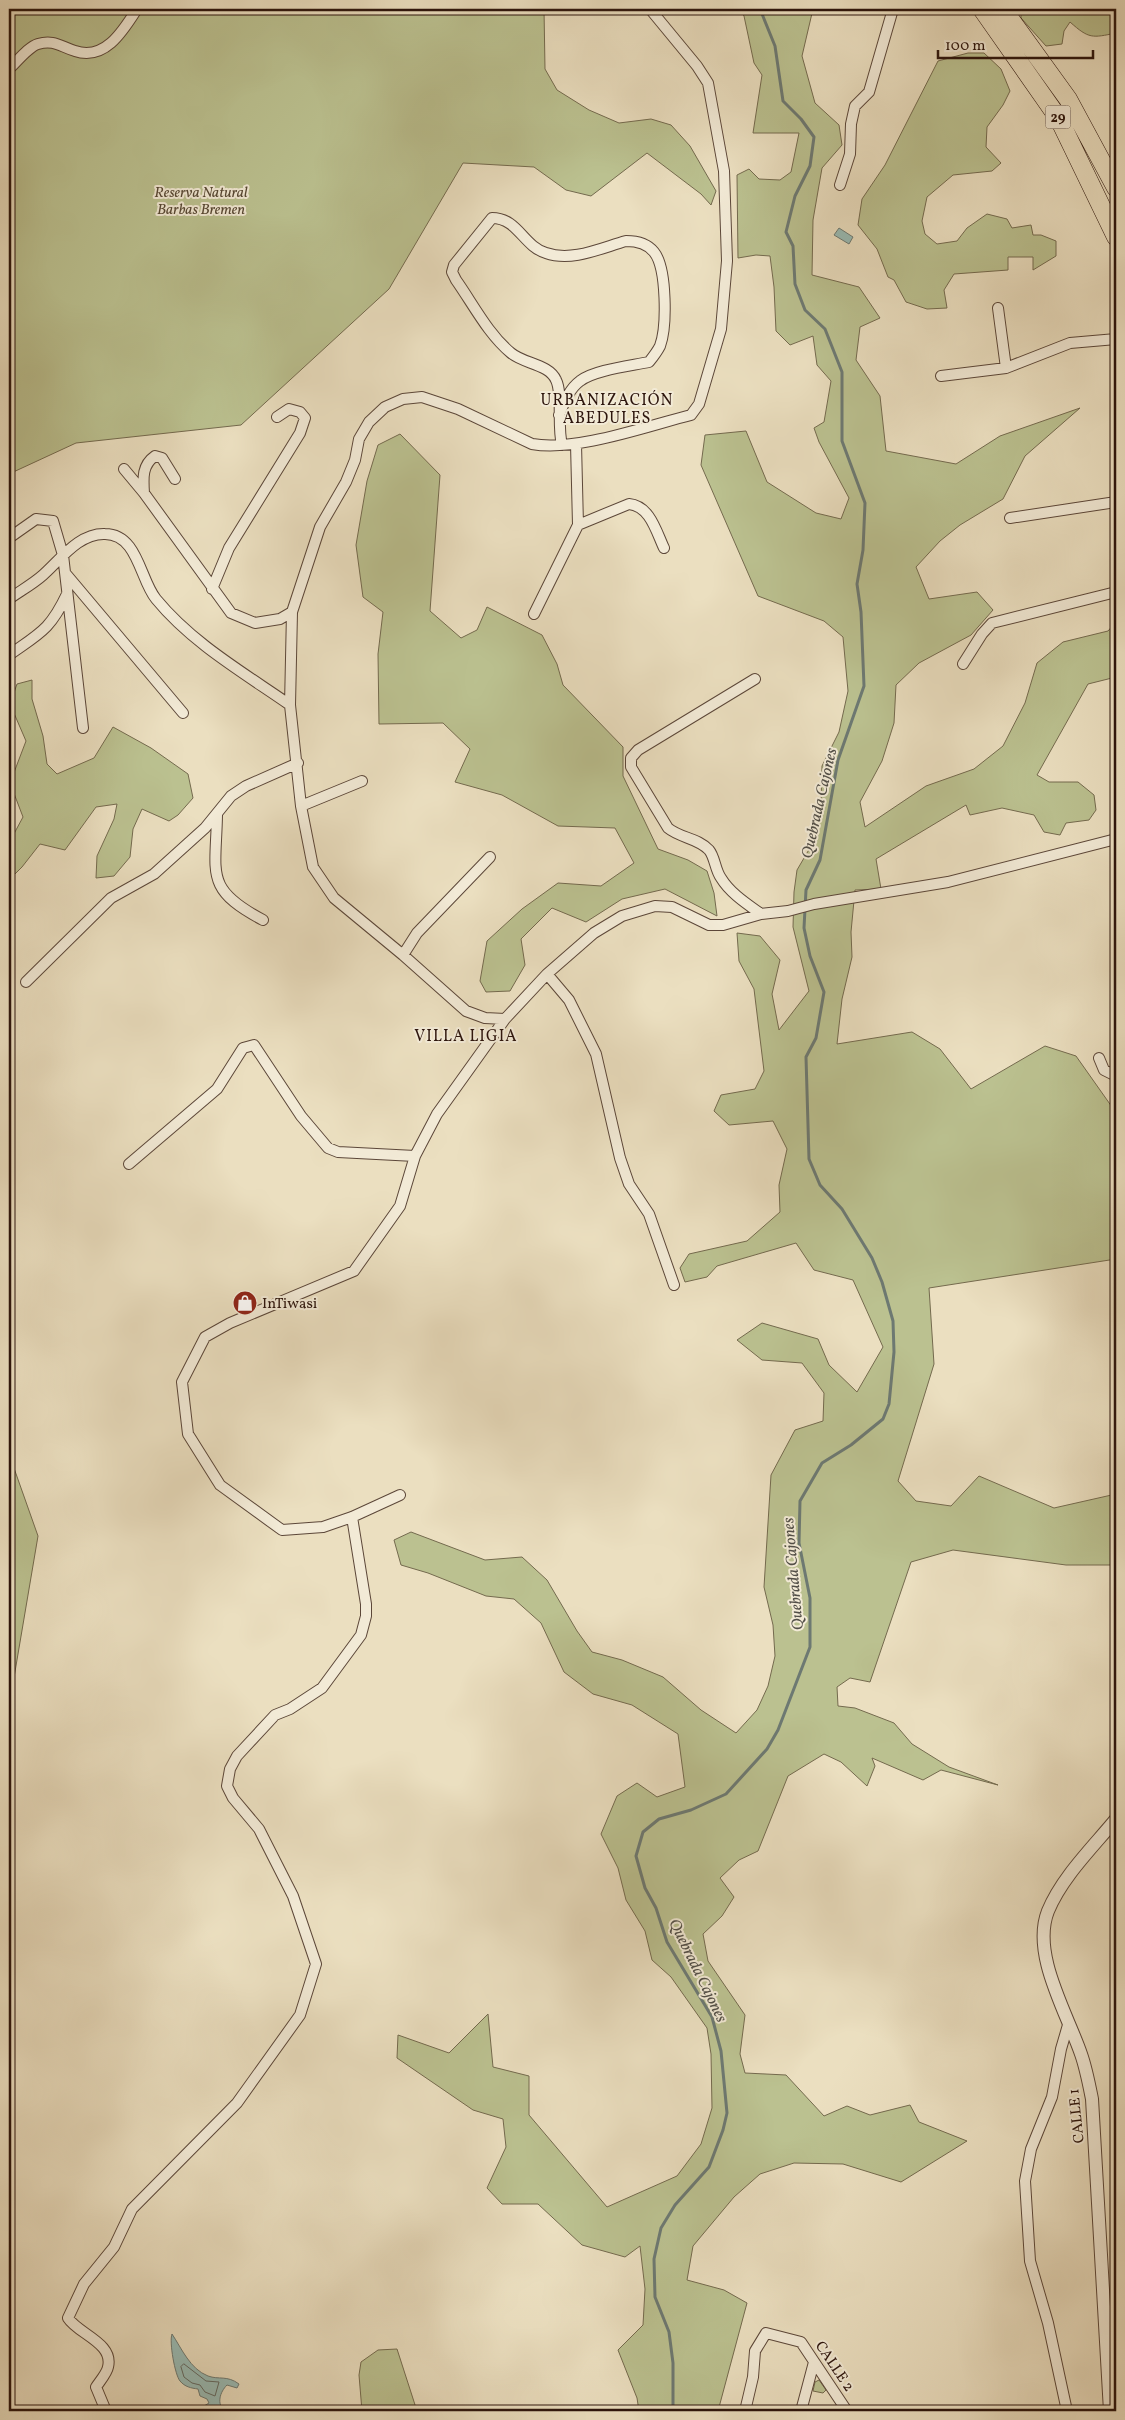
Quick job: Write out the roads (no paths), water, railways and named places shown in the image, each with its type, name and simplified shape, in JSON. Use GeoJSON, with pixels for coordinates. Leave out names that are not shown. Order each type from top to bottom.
{"type":"FeatureCollection","features":[{"type":"Feature","properties":{"kind":"highway","name":"29"},"geometry":{"type":"LineString","coordinates":[[982,9],[1059,119],[1116,237]]}},
{"type":"Feature","properties":{"kind":"highway","name":"29"},"geometry":{"type":"LineString","coordinates":[[1003,9],[1068,99],[1116,188]]}},
{"type":"Feature","properties":{"kind":"street"},"geometry":{"type":"LineString","coordinates":[[9,69],[36,44],[52,41],[76,51],[92,54],[107,47],[126,27],[137,9]]}},
{"type":"Feature","properties":{"kind":"street"},"geometry":{"type":"LineString","coordinates":[[505,1019],[485,1018],[466,1011],[403,955],[334,898],[313,867],[301,806],[298,763],[290,705],[292,612],[320,527],[346,482],[355,460],[359,439],[368,422],[384,407],[403,399],[422,398],[458,409],[532,444],[546,447],[576,444],[690,415],[699,404],[721,329],[727,262],[724,171],[708,83],[697,66],[650,9]]}},
{"type":"Feature","properties":{"kind":"street"},"geometry":{"type":"LineString","coordinates":[[840,185],[850,154],[851,124],[855,106],[869,92],[893,9]]}},
{"type":"Feature","properties":{"kind":"street"},"geometry":{"type":"LineString","coordinates":[[559,415],[571,391],[580,381],[591,375],[649,362],[656,355],[661,345],[665,314],[662,269],[655,252],[646,245],[636,241],[626,241],[571,256],[547,254],[536,249],[511,223],[502,218],[492,218],[454,265],[452,272],[498,341],[513,355],[551,372],[557,382],[559,415],[562,445]]}},
{"type":"Feature","properties":{"kind":"street"},"geometry":{"type":"LineString","coordinates":[[998,308],[1006,368]]}},
{"type":"Feature","properties":{"kind":"street"},"geometry":{"type":"LineString","coordinates":[[941,376],[1006,368],[1070,343],[1116,339]]}},
{"type":"Feature","properties":{"kind":"street"},"geometry":{"type":"LineString","coordinates":[[212,589],[229,548],[300,433],[305,418],[300,412],[289,409],[277,416]]}},
{"type":"Feature","properties":{"kind":"street"},"geometry":{"type":"LineString","coordinates":[[534,614],[578,525],[576,444]]}},
{"type":"Feature","properties":{"kind":"street"},"geometry":{"type":"LineString","coordinates":[[144,493],[144,470],[147,462],[155,456],[162,458],[175,479]]}},
{"type":"Feature","properties":{"kind":"street"},"geometry":{"type":"LineString","coordinates":[[124,469],[144,493],[231,613],[255,623],[280,619],[292,612]]}},
{"type":"Feature","properties":{"kind":"street"},"geometry":{"type":"LineString","coordinates":[[1010,518],[1116,502]]}},
{"type":"Feature","properties":{"kind":"street"},"geometry":{"type":"LineString","coordinates":[[578,525],[629,504],[638,505],[647,513],[664,548]]}},
{"type":"Feature","properties":{"kind":"street"},"geometry":{"type":"LineString","coordinates":[[9,538],[36,519],[53,521],[63,555],[66,574],[84,728]]}},
{"type":"Feature","properties":{"kind":"street"},"geometry":{"type":"LineString","coordinates":[[9,599],[44,574],[82,540],[104,534],[116,536],[136,556],[155,599],[188,633],[290,705]]}},
{"type":"Feature","properties":{"kind":"street"},"geometry":{"type":"LineString","coordinates":[[66,574],[98,609],[182,712]]}},
{"type":"Feature","properties":{"kind":"street"},"geometry":{"type":"LineString","coordinates":[[963,664],[982,634],[992,623],[1116,592]]}},
{"type":"Feature","properties":{"kind":"street"},"geometry":{"type":"LineString","coordinates":[[9,656],[46,630],[57,615],[68,593]]}},
{"type":"Feature","properties":{"kind":"street"},"geometry":{"type":"LineString","coordinates":[[754,679],[638,750],[631,758],[631,767],[668,828],[675,834],[699,842],[710,851],[720,877],[731,891],[761,914]]}},
{"type":"Feature","properties":{"kind":"street"},"geometry":{"type":"LineString","coordinates":[[26,982],[111,898],[154,874],[217,815],[232,796],[246,786],[298,763]]}},
{"type":"Feature","properties":{"kind":"street"},"geometry":{"type":"LineString","coordinates":[[301,806],[362,782]]}},
{"type":"Feature","properties":{"kind":"street"},"geometry":{"type":"LineString","coordinates":[[217,815],[216,873],[221,890],[237,906],[263,920]]}},
{"type":"Feature","properties":{"kind":"street"},"geometry":{"type":"LineString","coordinates":[[400,1494],[352,1517],[323,1527],[282,1530],[220,1485],[188,1434],[182,1382],[205,1337],[256,1312],[354,1271],[400,1206],[415,1156],[437,1114],[505,1019],[547,974],[594,933],[622,916],[655,906],[672,907],[709,925],[723,926],[761,914],[788,911],[814,904],[948,882],[1116,840]]}},
{"type":"Feature","properties":{"kind":"street"},"geometry":{"type":"LineString","coordinates":[[403,955],[417,933],[490,857]]}},
{"type":"Feature","properties":{"kind":"street"},"geometry":{"type":"LineString","coordinates":[[547,974],[569,1000],[596,1054],[620,1158],[629,1184],[649,1214],[674,1285]]}},
{"type":"Feature","properties":{"kind":"street"},"geometry":{"type":"LineString","coordinates":[[128,1164],[217,1089],[243,1048],[254,1045],[301,1116],[328,1148],[338,1152],[415,1156]]}},
{"type":"Feature","properties":{"kind":"street"},"geometry":{"type":"LineString","coordinates":[[1099,1058],[1104,1070],[1116,1076]]}},
{"type":"Feature","properties":{"kind":"street"},"geometry":{"type":"LineString","coordinates":[[106,2411],[96,2387],[108,2368],[108,2358],[104,2349],[73,2326],[68,2318],[84,2284],[114,2248],[132,2209],[237,2103],[300,2015],[316,1964],[293,1896],[259,1829],[233,1798],[227,1786],[230,1769],[237,1756],[275,1715],[306,1699],[322,1688],[361,1635],[366,1616],[366,1604],[352,1517]]}},
{"type":"Feature","properties":{"kind":"street","name":"CALLE 1"},"geometry":{"type":"LineString","coordinates":[[1110,2411],[1094,2122],[1087,2076],[1081,2053],[1068,2025],[1044,1947],[1044,1931],[1048,1912],[1061,1888],[1116,1819]]}},
{"type":"Feature","properties":{"kind":"street"},"geometry":{"type":"LineString","coordinates":[[1067,2411],[1048,2323],[1030,2261],[1025,2181],[1031,2149],[1052,2097],[1061,2049],[1068,2025]]}},
{"type":"Feature","properties":{"kind":"street","name":"CALLE 2"},"geometry":{"type":"LineString","coordinates":[[745,2411],[753,2377],[755,2351],[766,2333],[800,2342],[847,2411]]}},
{"type":"Feature","properties":{"kind":"street"},"geometry":{"type":"LineString","coordinates":[[801,2411],[814,2362]]}},
{"type":"Feature","properties":{"kind":"water"},"geometry":{"type":"Polygon","coordinates":[[[839,228],[853,237],[849,244],[834,235],[839,228]]]}},
{"type":"Feature","properties":{"kind":"water"},"geometry":{"type":"Polygon","coordinates":[[[172,2334],[196,2369],[208,2376],[235,2381],[239,2384],[237,2388],[227,2385],[222,2391],[220,2402],[225,2411],[209,2411],[204,2406],[209,2403],[207,2399],[200,2396],[198,2389],[186,2386],[180,2381],[173,2358],[172,2334]]]}},
{"type":"Feature","properties":{"kind":"waterway","name":"Quebrada Cajones"},"geometry":{"type":"LineString","coordinates":[[673,2411],[673,2363],[669,2332],[655,2297],[654,2259],[661,2228],[675,2205],[709,2167],[723,2130],[727,2113],[721,2051],[712,2017],[667,1942],[656,1908],[645,1888],[636,1856],[643,1832],[659,1819],[691,1810],[726,1794],[767,1749],[778,1730],[810,1647],[810,1598],[799,1543],[800,1501],[822,1463],[851,1445],[883,1419],[889,1404],[894,1352],[893,1321],[882,1282],[872,1258],[842,1209],[820,1185],[809,1159],[806,1057],[816,1038],[824,992],[810,956],[804,928],[806,890],[820,860],[838,760],[864,686],[861,612],[857,584],[863,550],[865,503],[842,441],[842,372],[825,329],[805,310],[795,284],[793,246],[786,232],[795,196],[810,166],[814,137],[801,119],[783,101],[775,46],[760,9]]}},
{"type":"Feature","properties":{"kind":"place","name":"InTiwasi"},"geometry":{"type":"Point","coordinates":[245,1303]}},
{"type":"Feature","properties":{"kind":"district","name":"URBANIZACIÓN ABEDULES"},"geometry":{"type":"Point","coordinates":[607,408]}},
{"type":"Feature","properties":{"kind":"district","name":"VILLA LIGIA"},"geometry":{"type":"Point","coordinates":[466,1035]}},
{"type":"Feature","properties":{"kind":"park label","name":"Reserva Natural Barbas Bremen"},"geometry":{"type":"Point","coordinates":[201,200]}}]}
